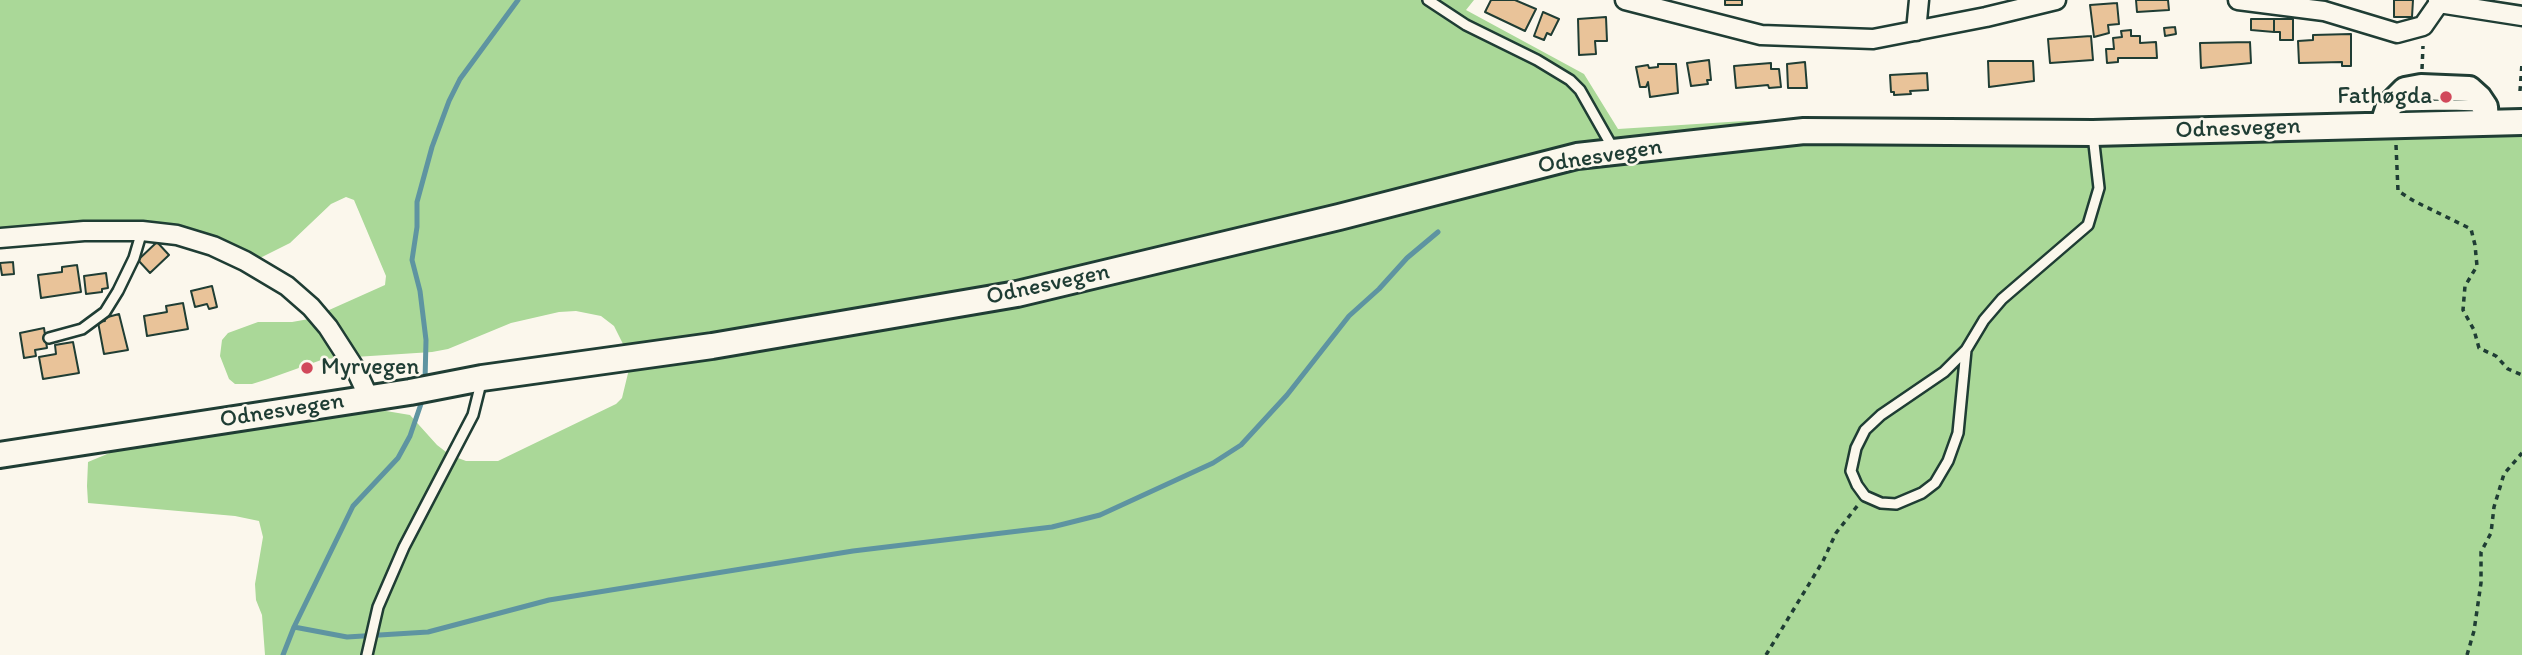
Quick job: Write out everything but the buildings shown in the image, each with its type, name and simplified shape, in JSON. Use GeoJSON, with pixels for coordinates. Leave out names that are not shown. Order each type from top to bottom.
{"type":"FeatureCollection","features":[{"type":"Feature","properties":{"kind":"main road","name":"Odnesvegen"},"geometry":{"type":"LineString","coordinates":[[2388,118],[2405,90],[2434,87],[2469,89],[2479,98],[2485,115]]}},
{"type":"Feature","properties":{"kind":"main road","name":"Odnesvegen"},"geometry":{"type":"LineString","coordinates":[[0,455],[482,378],[712,346],[1017,294],[1577,156],[1804,131],[2093,133],[2485,115],[2522,122]]}},
{"type":"Feature","properties":{"kind":"street"},"geometry":{"type":"LineString","coordinates":[[1625,0],[1761,35],[1873,39],[1986,18],[2056,0]]}},
{"type":"Feature","properties":{"kind":"street"},"geometry":{"type":"LineString","coordinates":[[1916,31],[1919,0]]}},
{"type":"Feature","properties":{"kind":"street"},"geometry":{"type":"LineString","coordinates":[[2238,0],[2324,11],[2398,33],[2424,26],[2438,2],[2522,16]]}},
{"type":"Feature","properties":{"kind":"street"},"geometry":{"type":"LineString","coordinates":[[0,238],[84,231],[142,232],[177,235],[213,246],[287,286],[312,307],[357,372],[369,398]]}},
{"type":"Feature","properties":{"kind":"lane"},"geometry":{"type":"LineString","coordinates":[[1428,0],[1466,25],[1537,60],[1570,80],[1580,90],[1615,152]]}},
{"type":"Feature","properties":{"kind":"lane"},"geometry":{"type":"LineString","coordinates":[[1966,351],[1958,433],[1948,461],[1935,483],[1922,494],[1896,504],[1881,503],[1865,496],[1851,471],[1856,448],[1865,430],[1881,415],[1944,372],[1966,351],[1984,320],[2002,299],[2088,225],[2099,188],[2093,133]]}},
{"type":"Feature","properties":{"kind":"lane"},"geometry":{"type":"LineString","coordinates":[[49,338],[82,329],[105,312],[134,258],[142,232]]}},
{"type":"Feature","properties":{"kind":"lane"},"geometry":{"type":"LineString","coordinates":[[367,655],[378,607],[404,547],[473,415],[482,378]]}},
{"type":"Feature","properties":{"kind":"path"},"geometry":{"type":"LineString","coordinates":[[2520,91],[2522,63]]}},
{"type":"Feature","properties":{"kind":"path"},"geometry":{"type":"LineString","coordinates":[[2388,118],[2397,150],[2399,191],[2471,229],[2477,266],[2465,286],[2463,310],[2474,330],[2479,348],[2496,356],[2508,369],[2522,375]]}},
{"type":"Feature","properties":{"kind":"path"},"geometry":{"type":"LineString","coordinates":[[2467,655],[2474,631],[2481,583],[2481,552],[2491,533],[2494,507],[2504,474],[2522,453]]}},
{"type":"Feature","properties":{"kind":"path"},"geometry":{"type":"LineString","coordinates":[[1766,655],[1823,561],[1836,533],[1865,496]]}},
{"type":"Feature","properties":{"kind":"green space"},"geometry":{"type":"Polygon","coordinates":[[[0,0],[1474,0],[1466,10],[1584,74],[1618,129],[1744,121],[1935,120],[2034,124],[2359,113],[2365,128],[2522,135],[2522,655],[265,655],[262,615],[256,600],[255,584],[263,537],[259,521],[235,516],[88,503],[88,462],[119,449],[150,441],[336,413],[386,411],[410,415],[437,445],[450,455],[466,461],[498,461],[616,404],[622,398],[630,365],[625,348],[614,326],[601,316],[576,311],[559,312],[511,323],[448,349],[324,359],[252,384],[235,384],[229,379],[220,356],[222,340],[228,333],[258,322],[309,319],[385,285],[386,276],[354,200],[346,197],[331,204],[290,243],[260,258],[167,230],[101,222],[0,238],[0,0]]]}},
{"type":"Feature","properties":{"kind":"waterway"},"geometry":{"type":"LineString","coordinates":[[425,381],[426,340],[420,291],[412,260],[417,227],[417,202],[432,147],[449,101],[460,79],[518,0]]}},
{"type":"Feature","properties":{"kind":"waterway"},"geometry":{"type":"LineString","coordinates":[[294,627],[347,637],[428,632],[549,600],[853,551],[1052,527],[1100,515],[1213,463],[1241,445],[1287,395],[1349,316],[1379,289],[1407,258],[1438,232]]}},
{"type":"Feature","properties":{"kind":"waterway"},"geometry":{"type":"LineString","coordinates":[[283,655],[353,506],[398,458],[410,436],[423,398]]}},
{"type":"Feature","properties":{"kind":"place","name":"Fathøgda"},"geometry":{"type":"Point","coordinates":[2446,97]}},
{"type":"Feature","properties":{"kind":"place","name":"Myrvegen"},"geometry":{"type":"Point","coordinates":[307,368]}}]}
